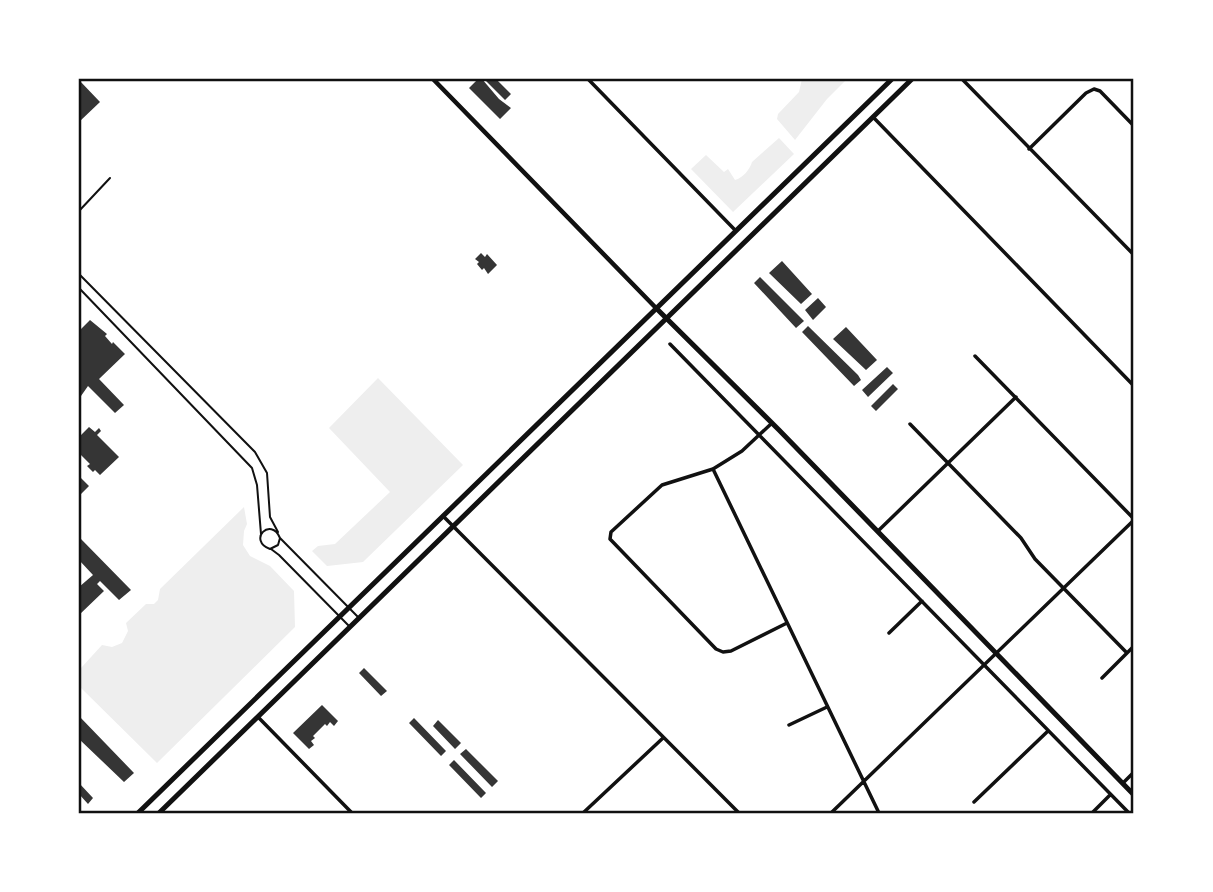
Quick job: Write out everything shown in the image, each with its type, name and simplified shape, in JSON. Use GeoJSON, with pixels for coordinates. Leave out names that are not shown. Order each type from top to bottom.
{"type":"FeatureCollection","features":[{"type":"Feature","properties":{"kind":"main road"},"geometry":{"type":"LineString","coordinates":[[138,813],[891,79]]}},
{"type":"Feature","properties":{"kind":"main road"},"geometry":{"type":"LineString","coordinates":[[159,813],[912,79]]}},
{"type":"Feature","properties":{"kind":"main road"},"geometry":{"type":"LineString","coordinates":[[656,308],[1134,794]]}},
{"type":"Feature","properties":{"kind":"main road"},"geometry":{"type":"LineString","coordinates":[[247,707],[258,717]]}},
{"type":"Feature","properties":{"kind":"street"},"geometry":{"type":"LineString","coordinates":[[433,79],[656,308]]}},
{"type":"Feature","properties":{"kind":"street"},"geometry":{"type":"LineString","coordinates":[[587,79],[736,230]]}},
{"type":"Feature","properties":{"kind":"street"},"geometry":{"type":"LineString","coordinates":[[962,79],[1134,255]]}},
{"type":"Feature","properties":{"kind":"street"},"geometry":{"type":"LineString","coordinates":[[1029,149],[1086,93],[1094,89],[1100,91],[1134,126]]}},
{"type":"Feature","properties":{"kind":"street"},"geometry":{"type":"LineString","coordinates":[[873,117],[1134,386]]}},
{"type":"Feature","properties":{"kind":"street"},"geometry":{"type":"LineString","coordinates":[[670,344],[1129,813]]}},
{"type":"Feature","properties":{"kind":"street"},"geometry":{"type":"LineString","coordinates":[[831,813],[1134,520],[975,356]]}},
{"type":"Feature","properties":{"kind":"street"},"geometry":{"type":"LineString","coordinates":[[878,531],[1016,397]]}},
{"type":"Feature","properties":{"kind":"street"},"geometry":{"type":"LineString","coordinates":[[772,424],[742,451],[713,469],[662,485],[611,532],[610,539],[716,649],[731,651],[787,624]]}},
{"type":"Feature","properties":{"kind":"street"},"geometry":{"type":"LineString","coordinates":[[910,424],[1021,538],[1035,559],[1127,653]]}},
{"type":"Feature","properties":{"kind":"street"},"geometry":{"type":"LineString","coordinates":[[713,469],[879,813]]}},
{"type":"Feature","properties":{"kind":"street"},"geometry":{"type":"LineString","coordinates":[[443,516],[739,813]]}},
{"type":"Feature","properties":{"kind":"street"},"geometry":{"type":"LineString","coordinates":[[889,633],[922,601]]}},
{"type":"Feature","properties":{"kind":"street"},"geometry":{"type":"LineString","coordinates":[[1102,678],[1134,646]]}},
{"type":"Feature","properties":{"kind":"street"},"geometry":{"type":"LineString","coordinates":[[789,725],[827,707]]}},
{"type":"Feature","properties":{"kind":"street"},"geometry":{"type":"LineString","coordinates":[[258,717],[352,813]]}},
{"type":"Feature","properties":{"kind":"street"},"geometry":{"type":"LineString","coordinates":[[974,802],[1048,731]]}},
{"type":"Feature","properties":{"kind":"street"},"geometry":{"type":"LineString","coordinates":[[583,813],[663,738]]}},
{"type":"Feature","properties":{"kind":"street"},"geometry":{"type":"LineString","coordinates":[[1123,783],[1134,772]]}},
{"type":"Feature","properties":{"kind":"street"},"geometry":{"type":"LineString","coordinates":[[1091,813],[1111,794]]}},
{"type":"Feature","properties":{"kind":"lane"},"geometry":{"type":"LineString","coordinates":[[79,211],[110,178]]}},
{"type":"Feature","properties":{"kind":"lane"},"geometry":{"type":"LineString","coordinates":[[79,274],[255,452],[267,473],[270,517],[280,538],[359,618]]}},
{"type":"Feature","properties":{"kind":"lane"},"geometry":{"type":"LineString","coordinates":[[79,288],[252,468],[257,485],[261,544],[279,555],[350,627]]}},
{"type":"Feature","properties":{"kind":"lane"},"geometry":{"type":"LineString","coordinates":[[261,534],[269,529],[278,532]]}},
{"type":"Feature","properties":{"kind":"lane"},"geometry":{"type":"LineString","coordinates":[[270,549],[278,544],[280,538]]}},
{"type":"Feature","properties":{"kind":"shaded area"},"geometry":{"type":"Polygon","coordinates":[[[802,79],[847,79],[827,99],[795,140],[777,119],[778,114],[799,92],[802,79]]]}},
{"type":"Feature","properties":{"kind":"shaded area"},"geometry":{"type":"Polygon","coordinates":[[[779,138],[794,154],[733,212],[691,169],[706,155],[724,172],[728,169],[735,180],[738,179],[752,162],[779,138]]]}},
{"type":"Feature","properties":{"kind":"shaded area"},"geometry":{"type":"Polygon","coordinates":[[[378,378],[463,465],[363,562],[327,566],[312,551],[318,546],[335,544],[390,492],[329,428],[378,378]]]}},
{"type":"Feature","properties":{"kind":"shaded area"},"geometry":{"type":"Polygon","coordinates":[[[244,507],[247,524],[243,545],[250,556],[270,566],[294,591],[295,627],[157,763],[79,686],[81,668],[102,645],[112,647],[122,643],[128,631],[126,623],[146,604],[154,604],[158,600],[160,589],[244,507]]]}},
{"type":"Feature","properties":{"kind":"building"},"geometry":{"type":"Polygon","coordinates":[[[478,79],[482,79],[499,99],[511,108],[500,119],[469,88],[478,79]]]}},
{"type":"Feature","properties":{"kind":"building"},"geometry":{"type":"Polygon","coordinates":[[[496,79],[511,94],[505,100],[486,81],[496,79]]]}},
{"type":"Feature","properties":{"kind":"building"},"geometry":{"type":"Polygon","coordinates":[[[79,80],[100,102],[79,122],[79,80]]]}},
{"type":"Feature","properties":{"kind":"building"},"geometry":{"type":"Polygon","coordinates":[[[481,253],[485,257],[487,254],[497,265],[488,274],[475,259],[481,253]]]}},
{"type":"Feature","properties":{"kind":"building"},"geometry":{"type":"Polygon","coordinates":[[[782,261],[812,294],[801,304],[769,273],[782,261]]]}},
{"type":"Feature","properties":{"kind":"building"},"geometry":{"type":"Polygon","coordinates":[[[760,277],[804,321],[796,328],[754,283],[760,277]]]}},
{"type":"Feature","properties":{"kind":"building"},"geometry":{"type":"Polygon","coordinates":[[[818,298],[826,307],[813,320],[805,310],[818,298]]]}},
{"type":"Feature","properties":{"kind":"building"},"geometry":{"type":"Polygon","coordinates":[[[90,320],[125,354],[99,379],[124,405],[115,413],[88,386],[81,396],[79,394],[79,331],[90,320]]]}},
{"type":"Feature","properties":{"kind":"building"},"geometry":{"type":"Polygon","coordinates":[[[808,326],[861,380],[854,386],[802,332],[808,326]]]}},
{"type":"Feature","properties":{"kind":"building"},"geometry":{"type":"Polygon","coordinates":[[[846,327],[877,360],[866,370],[833,339],[846,327]]]}},
{"type":"Feature","properties":{"kind":"building"},"geometry":{"type":"Polygon","coordinates":[[[887,367],[893,373],[868,397],[862,390],[887,367]]]}},
{"type":"Feature","properties":{"kind":"building"},"geometry":{"type":"Polygon","coordinates":[[[893,384],[898,389],[876,411],[871,406],[893,384]]]}},
{"type":"Feature","properties":{"kind":"building"},"geometry":{"type":"Polygon","coordinates":[[[89,427],[95,432],[99,428],[101,431],[97,435],[119,457],[100,475],[87,466],[90,464],[79,453],[79,437],[89,427]]]}},
{"type":"Feature","properties":{"kind":"building"},"geometry":{"type":"Polygon","coordinates":[[[79,476],[89,486],[79,496],[79,476]]]}},
{"type":"Feature","properties":{"kind":"building"},"geometry":{"type":"Polygon","coordinates":[[[81,539],[131,590],[119,600],[100,581],[97,584],[104,591],[79,615],[79,587],[93,575],[79,560],[81,539]]]}},
{"type":"Feature","properties":{"kind":"building"},"geometry":{"type":"Polygon","coordinates":[[[364,668],[387,691],[381,696],[359,673],[364,668]]]}},
{"type":"Feature","properties":{"kind":"building"},"geometry":{"type":"Polygon","coordinates":[[[322,705],[338,721],[334,726],[330,722],[327,726],[325,724],[313,736],[315,738],[311,741],[314,745],[309,749],[293,733],[322,705]]]}},
{"type":"Feature","properties":{"kind":"building"},"geometry":{"type":"Polygon","coordinates":[[[79,716],[134,773],[124,782],[79,739],[79,716]]]}},
{"type":"Feature","properties":{"kind":"building"},"geometry":{"type":"Polygon","coordinates":[[[414,718],[446,751],[441,756],[409,723],[414,718]]]}},
{"type":"Feature","properties":{"kind":"building"},"geometry":{"type":"Polygon","coordinates":[[[438,720],[461,743],[455,749],[433,726],[438,720]]]}},
{"type":"Feature","properties":{"kind":"building"},"geometry":{"type":"Polygon","coordinates":[[[466,749],[498,781],[492,787],[460,754],[466,749]]]}},
{"type":"Feature","properties":{"kind":"building"},"geometry":{"type":"Polygon","coordinates":[[[454,760],[486,793],[481,798],[449,765],[454,760]]]}},
{"type":"Feature","properties":{"kind":"building"},"geometry":{"type":"Polygon","coordinates":[[[79,783],[93,798],[88,804],[79,794],[79,783]]]}}]}
